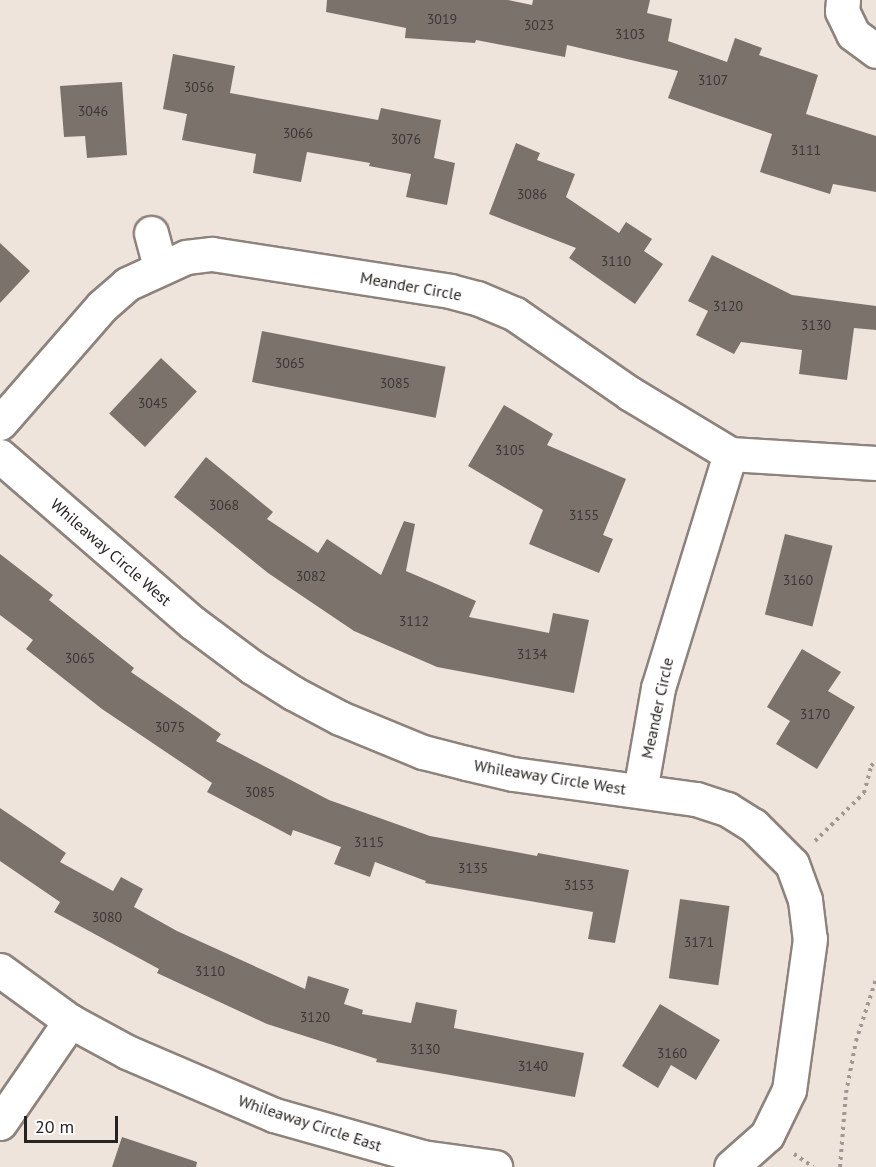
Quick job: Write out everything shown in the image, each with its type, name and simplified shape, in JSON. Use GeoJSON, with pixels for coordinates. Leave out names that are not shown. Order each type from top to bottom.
{"type":"FeatureCollection","features":[{"type":"Feature","properties":{"kind":"street"},"geometry":{"type":"LineString","coordinates":[[843,0],[842,11],[853,34],[876,51]]}},
{"type":"Feature","properties":{"kind":"street"},"geometry":{"type":"LineString","coordinates":[[151,233],[160,267]]}},
{"type":"Feature","properties":{"kind":"street","name":"Meander Circle"},"geometry":{"type":"LineString","coordinates":[[0,423],[102,306],[127,284],[186,257],[212,254],[450,291],[477,298],[515,314],[629,393],[730,454],[876,463]]}},
{"type":"Feature","properties":{"kind":"street","name":"Meander Circle"},"geometry":{"type":"LineString","coordinates":[[640,791],[658,688],[730,454]]}},
{"type":"Feature","properties":{"kind":"street","name":"Whileaway Circle West"},"geometry":{"type":"LineString","coordinates":[[0,456],[193,623],[260,672],[340,718],[405,746],[466,763],[513,774],[696,799],[727,809],[753,825],[792,864],[805,900],[810,939],[800,1030],[789,1090],[767,1135],[731,1167]]}},
{"type":"Feature","properties":{"kind":"street","name":"Whileaway Circle East"},"geometry":{"type":"LineString","coordinates":[[0,970],[70,1021],[137,1057],[274,1115],[421,1162],[495,1167]]}},
{"type":"Feature","properties":{"kind":"street"},"geometry":{"type":"LineString","coordinates":[[0,1123],[70,1021]]}},
{"type":"Feature","properties":{"kind":"path"},"geometry":{"type":"LineString","coordinates":[[792,864],[864,794],[871,766],[876,761]]}},
{"type":"Feature","properties":{"kind":"path"},"geometry":{"type":"LineString","coordinates":[[840,1167],[846,1093],[856,1041],[876,979]]}},
{"type":"Feature","properties":{"kind":"building"},"geometry":{"type":"Polygon","coordinates":[[[327,0],[508,0],[532,5],[533,0],[650,0],[647,13],[672,19],[668,41],[727,62],[735,38],[762,48],[759,55],[818,75],[806,114],[876,136],[876,192],[833,184],[830,194],[760,172],[772,134],[668,98],[678,71],[567,45],[565,57],[476,40],[475,43],[405,38],[406,28],[326,12],[327,0]]]}},
{"type":"Feature","properties":{"kind":"building"},"geometry":{"type":"Polygon","coordinates":[[[173,54],[235,66],[230,93],[378,120],[381,108],[441,120],[434,158],[455,163],[447,205],[406,197],[411,174],[369,166],[370,163],[307,152],[301,182],[253,173],[256,154],[182,140],[187,114],[163,109],[173,54]]]}},
{"type":"Feature","properties":{"kind":"building"},"geometry":{"type":"Polygon","coordinates":[[[122,82],[127,155],[87,158],[85,136],[64,137],[60,86],[122,82]]]}},
{"type":"Feature","properties":{"kind":"building"},"geometry":{"type":"Polygon","coordinates":[[[516,143],[540,153],[537,160],[575,174],[566,197],[619,233],[626,222],[652,239],[644,251],[663,264],[635,304],[569,258],[576,248],[489,214],[516,143]]]}},
{"type":"Feature","properties":{"kind":"building"},"geometry":{"type":"Polygon","coordinates":[[[0,243],[30,271],[0,303],[0,243]]]}},
{"type":"Feature","properties":{"kind":"building"},"geometry":{"type":"Polygon","coordinates":[[[712,255],[792,295],[876,306],[876,330],[854,328],[847,380],[799,374],[802,350],[741,342],[734,354],[696,335],[708,311],[688,301],[712,255]]]}},
{"type":"Feature","properties":{"kind":"building"},"geometry":{"type":"Polygon","coordinates":[[[262,331],[446,367],[436,418],[252,382],[262,331]]]}},
{"type":"Feature","properties":{"kind":"building"},"geometry":{"type":"Polygon","coordinates":[[[161,358],[197,391],[145,447],[109,414],[161,358]]]}},
{"type":"Feature","properties":{"kind":"building"},"geometry":{"type":"Polygon","coordinates":[[[504,405],[553,434],[547,445],[626,479],[603,535],[613,539],[599,573],[529,544],[543,510],[468,466],[504,405]]]}},
{"type":"Feature","properties":{"kind":"building"},"geometry":{"type":"Polygon","coordinates":[[[206,457],[273,512],[267,519],[318,553],[327,539],[381,575],[404,521],[415,524],[406,571],[476,601],[469,617],[549,633],[553,613],[589,620],[574,693],[437,667],[354,631],[268,573],[174,497],[206,457]]]}},
{"type":"Feature","properties":{"kind":"building"},"geometry":{"type":"Polygon","coordinates":[[[785,534],[833,546],[812,626],[765,615],[785,534]]]}},
{"type":"Feature","properties":{"kind":"building"},"geometry":{"type":"Polygon","coordinates":[[[0,554],[53,595],[49,600],[134,668],[131,672],[221,734],[216,741],[329,800],[430,836],[629,870],[615,943],[588,939],[593,912],[425,883],[426,881],[375,862],[370,877],[334,864],[341,847],[293,830],[291,836],[207,792],[212,783],[102,709],[26,649],[33,640],[0,615],[0,554]]]}},
{"type":"Feature","properties":{"kind":"building"},"geometry":{"type":"Polygon","coordinates":[[[802,649],[841,672],[828,691],[855,707],[817,769],[776,744],[790,721],[767,707],[802,649]]]}},
{"type":"Feature","properties":{"kind":"building"},"geometry":{"type":"Polygon","coordinates":[[[0,808],[66,853],[60,862],[113,891],[121,877],[143,889],[134,907],[177,931],[305,989],[308,976],[349,989],[344,1004],[363,1010],[362,1014],[411,1023],[416,1002],[457,1010],[454,1028],[584,1053],[575,1097],[376,1062],[377,1059],[267,1024],[157,973],[159,969],[54,912],[60,902],[0,861],[0,808]]]}},
{"type":"Feature","properties":{"kind":"building"},"geometry":{"type":"Polygon","coordinates":[[[680,899],[730,906],[718,985],[669,978],[680,899]]]}},
{"type":"Feature","properties":{"kind":"building"},"geometry":{"type":"Polygon","coordinates":[[[660,1004],[720,1040],[696,1080],[671,1065],[658,1088],[622,1066],[660,1004]]]}},
{"type":"Feature","properties":{"kind":"building"},"geometry":{"type":"Polygon","coordinates":[[[122,1137],[197,1162],[196,1167],[112,1167],[122,1137]]]}}]}
